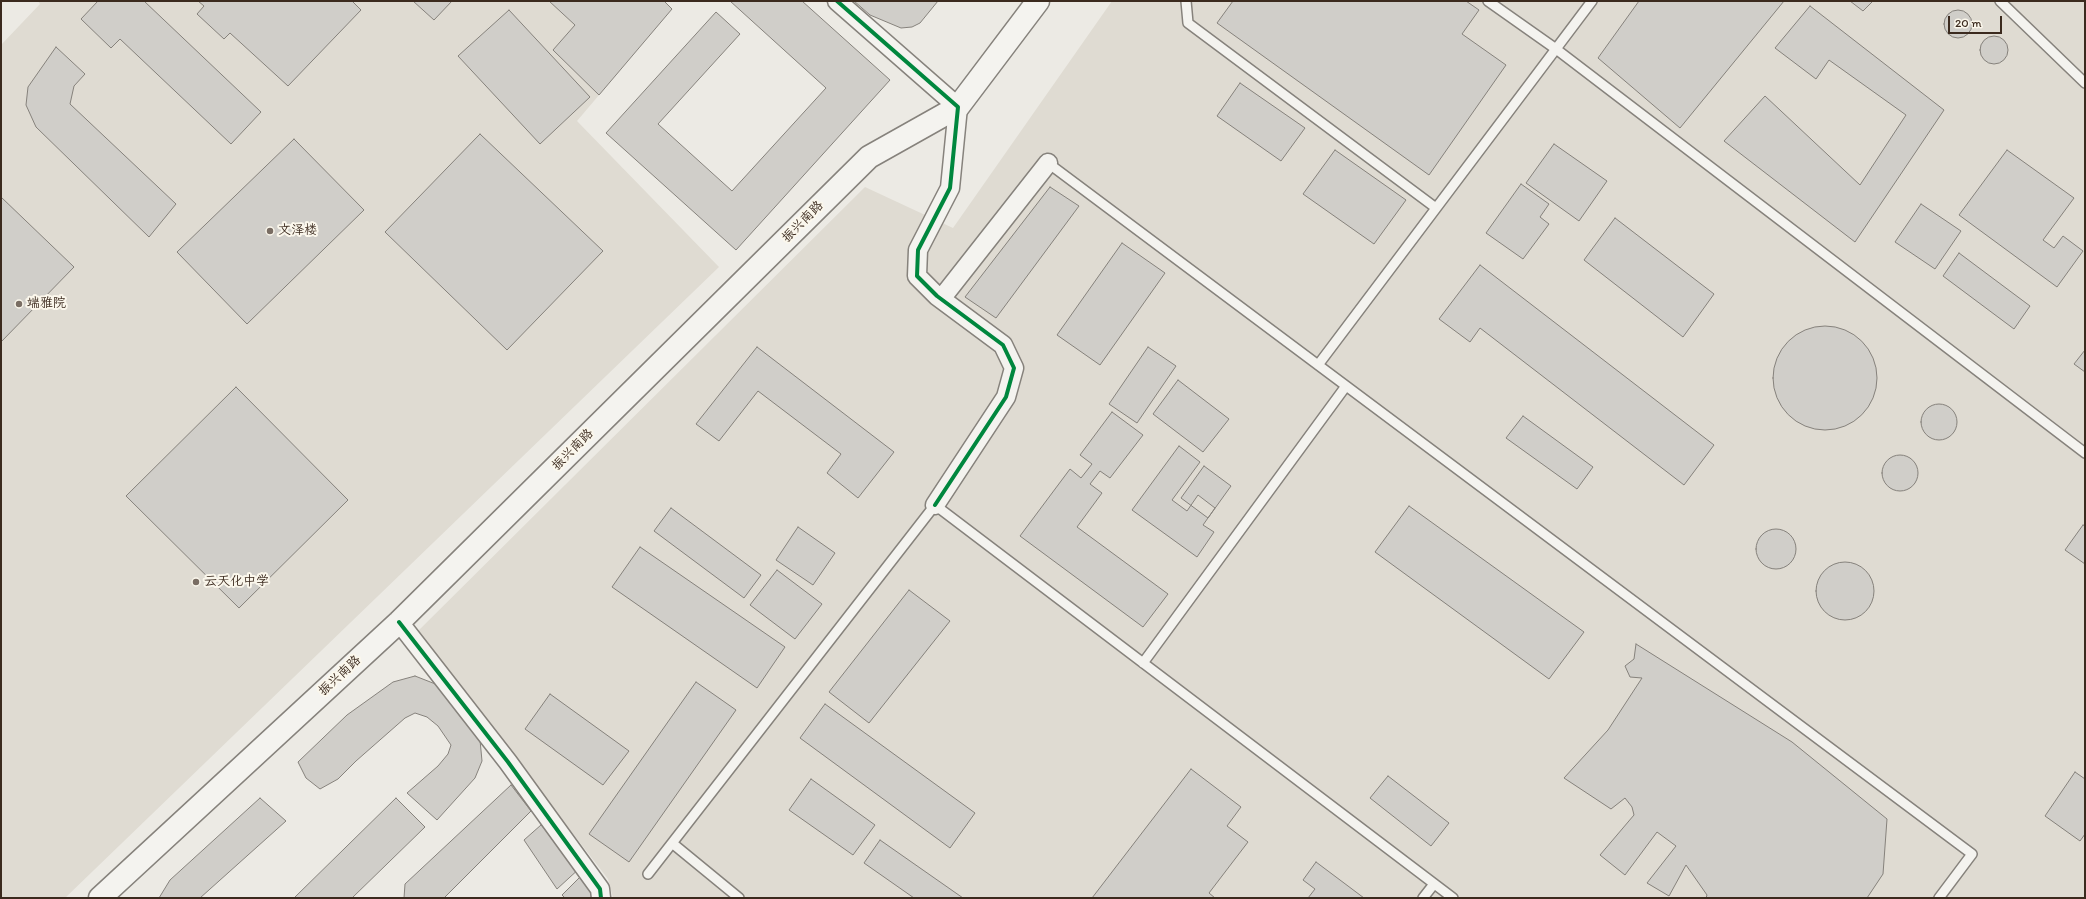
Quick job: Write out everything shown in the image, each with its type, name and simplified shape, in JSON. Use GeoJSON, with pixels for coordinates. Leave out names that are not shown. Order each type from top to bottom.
{"type":"FeatureCollection","features":[{"type":"Feature","properties":{"kind":"main road","name":"振兴南路"},"geometry":{"type":"LineString","coordinates":[[100,898],[399,622],[869,157],[958,107],[1038,1]]}},
{"type":"Feature","properties":{"kind":"street"},"geometry":{"type":"LineString","coordinates":[[837,1],[958,107],[950,188],[918,250],[917,276],[941,299],[1003,345],[1014,368],[1006,397],[935,505]]}},
{"type":"Feature","properties":{"kind":"street"},"geometry":{"type":"LineString","coordinates":[[941,299],[1048,164]]}},
{"type":"Feature","properties":{"kind":"street"},"geometry":{"type":"LineString","coordinates":[[399,622],[508,762],[600,889],[601,898]]}},
{"type":"Feature","properties":{"kind":"lane"},"geometry":{"type":"LineString","coordinates":[[1186,1],[1188,24],[1436,208]]}},
{"type":"Feature","properties":{"kind":"lane"},"geometry":{"type":"LineString","coordinates":[[1488,1],[1556,49],[2085,453]]}},
{"type":"Feature","properties":{"kind":"lane"},"geometry":{"type":"LineString","coordinates":[[1318,365],[1592,1]]}},
{"type":"Feature","properties":{"kind":"lane"},"geometry":{"type":"LineString","coordinates":[[2000,1],[2085,83]]}},
{"type":"Feature","properties":{"kind":"lane"},"geometry":{"type":"LineString","coordinates":[[1048,164],[1972,854],[1939,898]]}},
{"type":"Feature","properties":{"kind":"lane"},"geometry":{"type":"LineString","coordinates":[[1142,663],[1346,386]]}},
{"type":"Feature","properties":{"kind":"lane"},"geometry":{"type":"LineString","coordinates":[[648,874],[935,505],[1452,898]]}},
{"type":"Feature","properties":{"kind":"lane"},"geometry":{"type":"LineString","coordinates":[[672,843],[740,898]]}},
{"type":"Feature","properties":{"kind":"lane"},"geometry":{"type":"LineString","coordinates":[[1423,898],[1434,884]]}},
{"type":"Feature","properties":{"kind":"shaded area","name":"云天化中学"},"geometry":{"type":"Polygon","coordinates":[[[38,1],[664,1],[672,9],[577,121],[719,267],[65,898],[1,898],[1,45],[40,4],[38,1]]]}},
{"type":"Feature","properties":{"kind":"shaded area"},"geometry":{"type":"Polygon","coordinates":[[[1112,1],[2085,1],[2085,898],[613,898],[608,879],[417,632],[865,187],[953,228],[1112,1]]]}},
{"type":"Feature","properties":{"kind":"building"},"geometry":{"type":"Polygon","coordinates":[[[98,1],[144,1],[261,112],[231,144],[120,39],[111,48],[81,19],[98,1]]]}},
{"type":"Feature","properties":{"kind":"building"},"geometry":{"type":"Polygon","coordinates":[[[198,1],[352,1],[361,10],[288,86],[230,33],[224,39],[197,14],[204,6],[198,1]]]}},
{"type":"Feature","properties":{"kind":"building"},"geometry":{"type":"Polygon","coordinates":[[[413,1],[452,1],[434,20],[413,1]]]}},
{"type":"Feature","properties":{"kind":"building"},"geometry":{"type":"Polygon","coordinates":[[[549,1],[664,1],[672,9],[599,95],[553,50],[575,25],[549,1]]]}},
{"type":"Feature","properties":{"kind":"building"},"geometry":{"type":"Polygon","coordinates":[[[730,1],[802,1],[890,80],[736,250],[606,133],[716,12],[740,34],[658,124],[732,191],[826,88],[730,1]]]}},
{"type":"Feature","properties":{"kind":"building"},"geometry":{"type":"Polygon","coordinates":[[[854,1],[938,1],[920,23],[912,27],[901,28],[870,15],[854,1]]]}},
{"type":"Feature","properties":{"kind":"building"},"geometry":{"type":"Polygon","coordinates":[[[1233,1],[1466,1],[1479,10],[1462,34],[1506,65],[1429,175],[1217,23],[1233,1]]]}},
{"type":"Feature","properties":{"kind":"building"},"geometry":{"type":"Polygon","coordinates":[[[1639,1],[1784,1],[1680,128],[1598,58],[1639,1]]]}},
{"type":"Feature","properties":{"kind":"building"},"geometry":{"type":"Polygon","coordinates":[[[1850,1],[1873,1],[1863,11],[1850,1]]]}},
{"type":"Feature","properties":{"kind":"building"},"geometry":{"type":"Polygon","coordinates":[[[1810,6],[1944,110],[1855,242],[1724,141],[1765,96],[1860,185],[1906,115],[1829,60],[1816,79],[1775,48],[1810,6]]]}},
{"type":"Feature","properties":{"kind":"building"},"geometry":{"type":"Polygon","coordinates":[[[509,10],[590,97],[540,144],[458,56],[509,10]]]}},
{"type":"Feature","properties":{"kind":"building"},"geometry":{"type":"Polygon","coordinates":[[[1958,10],[1968,14],[1972,24],[1968,34],[1958,38],[1948,34],[1944,24],[1948,14],[1958,10]]]}},
{"type":"Feature","properties":{"kind":"building"},"geometry":{"type":"Polygon","coordinates":[[[1994,36],[2004,40],[2008,50],[2004,60],[1994,64],[1984,60],[1980,50],[1984,40],[1994,36]]]}},
{"type":"Feature","properties":{"kind":"building"},"geometry":{"type":"Polygon","coordinates":[[[56,47],[85,74],[74,86],[70,104],[176,204],[149,237],[36,127],[26,105],[28,87],[56,47]]]}},
{"type":"Feature","properties":{"kind":"building"},"geometry":{"type":"Polygon","coordinates":[[[1240,83],[1305,128],[1281,161],[1217,116],[1240,83]]]}},
{"type":"Feature","properties":{"kind":"building"},"geometry":{"type":"Polygon","coordinates":[[[480,134],[603,251],[507,350],[385,232],[480,134]]]}},
{"type":"Feature","properties":{"kind":"building","name":"文泽楼"},"geometry":{"type":"Polygon","coordinates":[[[294,139],[364,210],[247,324],[177,252],[294,139]]]}},
{"type":"Feature","properties":{"kind":"building"},"geometry":{"type":"Polygon","coordinates":[[[1554,144],[1607,181],[1579,221],[1526,183],[1554,144]]]}},
{"type":"Feature","properties":{"kind":"building"},"geometry":{"type":"Polygon","coordinates":[[[1335,150],[1406,200],[1374,244],[1303,194],[1335,150]]]}},
{"type":"Feature","properties":{"kind":"building"},"geometry":{"type":"Polygon","coordinates":[[[2007,150],[2074,198],[2043,240],[2054,248],[2063,236],[2083,251],[2057,287],[1959,215],[2007,150]]]}},
{"type":"Feature","properties":{"kind":"building"},"geometry":{"type":"Polygon","coordinates":[[[1521,184],[1549,204],[1540,217],[1549,224],[1523,259],[1486,233],[1521,184]]]}},
{"type":"Feature","properties":{"kind":"building"},"geometry":{"type":"Polygon","coordinates":[[[1050,187],[1079,206],[996,318],[965,297],[1050,187]]]}},
{"type":"Feature","properties":{"kind":"building","name":"端雅院"},"geometry":{"type":"Polygon","coordinates":[[[1,197],[74,267],[1,342],[1,197]]]}},
{"type":"Feature","properties":{"kind":"building"},"geometry":{"type":"Polygon","coordinates":[[[1921,204],[1961,231],[1935,269],[1895,242],[1921,204]]]}},
{"type":"Feature","properties":{"kind":"building"},"geometry":{"type":"Polygon","coordinates":[[[1615,218],[1714,294],[1683,337],[1584,260],[1615,218]]]}},
{"type":"Feature","properties":{"kind":"building"},"geometry":{"type":"Polygon","coordinates":[[[1122,243],[1165,273],[1100,365],[1057,335],[1122,243]]]}},
{"type":"Feature","properties":{"kind":"building"},"geometry":{"type":"Polygon","coordinates":[[[1959,253],[2030,306],[2014,329],[1943,276],[1959,253]]]}},
{"type":"Feature","properties":{"kind":"building"},"geometry":{"type":"Polygon","coordinates":[[[1480,265],[1714,445],[1684,485],[1480,328],[1470,342],[1439,319],[1480,265]]]}},
{"type":"Feature","properties":{"kind":"building"},"geometry":{"type":"Polygon","coordinates":[[[1825,326],[1845,330],[1862,341],[1873,358],[1877,378],[1873,398],[1862,415],[1845,426],[1825,430],[1805,426],[1788,415],[1777,398],[1773,378],[1777,358],[1788,341],[1805,330],[1825,326]]]}},
{"type":"Feature","properties":{"kind":"building"},"geometry":{"type":"Polygon","coordinates":[[[757,347],[894,452],[858,498],[827,473],[841,454],[758,391],[719,441],[696,424],[757,347]]]}},
{"type":"Feature","properties":{"kind":"building"},"geometry":{"type":"Polygon","coordinates":[[[1148,347],[1176,366],[1137,423],[1109,404],[1148,347]]]}},
{"type":"Feature","properties":{"kind":"building"},"geometry":{"type":"Polygon","coordinates":[[[2085,350],[2085,372],[2074,364],[2085,350]]]}},
{"type":"Feature","properties":{"kind":"building"},"geometry":{"type":"Polygon","coordinates":[[[1178,380],[1229,419],[1203,452],[1153,414],[1178,380]]]}},
{"type":"Feature","properties":{"kind":"building"},"geometry":{"type":"Polygon","coordinates":[[[236,387],[348,500],[239,608],[126,496],[236,387]]]}},
{"type":"Feature","properties":{"kind":"building"},"geometry":{"type":"Polygon","coordinates":[[[1943,404],[1952,409],[1956,415],[1956,429],[1952,435],[1943,440],[1935,440],[1926,435],[1922,429],[1921,418],[1926,409],[1932,405],[1943,404]]]}},
{"type":"Feature","properties":{"kind":"building"},"geometry":{"type":"Polygon","coordinates":[[[1112,412],[1143,435],[1110,478],[1100,471],[1090,484],[1102,493],[1077,527],[1168,594],[1143,627],[1020,536],[1070,469],[1081,478],[1092,464],[1080,455],[1112,412]]]}},
{"type":"Feature","properties":{"kind":"building"},"geometry":{"type":"Polygon","coordinates":[[[1523,416],[1593,467],[1577,489],[1506,438],[1523,416]]]}},
{"type":"Feature","properties":{"kind":"building"},"geometry":{"type":"Polygon","coordinates":[[[1179,446],[1200,462],[1172,500],[1187,511],[1198,495],[1215,508],[1203,525],[1214,532],[1197,557],[1132,510],[1179,446]]]}},
{"type":"Feature","properties":{"kind":"building"},"geometry":{"type":"Polygon","coordinates":[[[1903,455],[1913,460],[1917,466],[1917,480],[1913,486],[1907,490],[1897,491],[1887,486],[1883,480],[1882,470],[1887,460],[1893,456],[1903,455]]]}},
{"type":"Feature","properties":{"kind":"building"},"geometry":{"type":"Polygon","coordinates":[[[1204,466],[1231,486],[1208,518],[1181,498],[1204,466]]]}},
{"type":"Feature","properties":{"kind":"building"},"geometry":{"type":"Polygon","coordinates":[[[1409,506],[1584,632],[1549,679],[1375,552],[1409,506]]]}},
{"type":"Feature","properties":{"kind":"building"},"geometry":{"type":"Polygon","coordinates":[[[671,508],[761,575],[744,598],[654,531],[671,508]]]}},
{"type":"Feature","properties":{"kind":"building"},"geometry":{"type":"Polygon","coordinates":[[[2083,525],[2085,526],[2085,564],[2065,550],[2083,525]]]}},
{"type":"Feature","properties":{"kind":"building"},"geometry":{"type":"Polygon","coordinates":[[[798,527],[835,553],[813,585],[776,560],[798,527]]]}},
{"type":"Feature","properties":{"kind":"building"},"geometry":{"type":"Polygon","coordinates":[[[1780,529],[1787,532],[1793,538],[1796,549],[1795,557],[1787,566],[1780,569],[1772,569],[1765,566],[1757,557],[1756,545],[1759,538],[1768,530],[1780,529]]]}},
{"type":"Feature","properties":{"kind":"building"},"geometry":{"type":"Polygon","coordinates":[[[640,547],[785,647],[757,688],[612,587],[640,547]]]}},
{"type":"Feature","properties":{"kind":"building"},"geometry":{"type":"Polygon","coordinates":[[[1845,562],[1856,564],[1869,575],[1872,580],[1874,591],[1872,602],[1861,615],[1856,618],[1845,620],[1834,618],[1821,607],[1818,602],[1816,591],[1818,580],[1829,567],[1834,564],[1845,562]]]}},
{"type":"Feature","properties":{"kind":"building"},"geometry":{"type":"Polygon","coordinates":[[[777,570],[822,604],[795,639],[750,605],[777,570]]]}},
{"type":"Feature","properties":{"kind":"building"},"geometry":{"type":"Polygon","coordinates":[[[909,590],[950,621],[869,723],[829,692],[909,590]]]}},
{"type":"Feature","properties":{"kind":"building"},"geometry":{"type":"Polygon","coordinates":[[[1636,644],[1792,742],[1887,819],[1883,874],[1867,898],[1706,898],[1707,895],[1686,865],[1669,896],[1647,883],[1676,846],[1657,832],[1625,875],[1600,855],[1634,815],[1632,807],[1625,798],[1611,809],[1564,778],[1608,730],[1642,678],[1630,677],[1625,666],[1634,659],[1636,644]]]}},
{"type":"Feature","properties":{"kind":"building"},"geometry":{"type":"Polygon","coordinates":[[[415,676],[438,685],[480,740],[482,761],[475,778],[437,820],[407,793],[438,766],[448,754],[451,745],[438,726],[427,717],[415,713],[405,718],[338,779],[320,789],[306,778],[298,762],[347,715],[393,682],[415,676]]]}},
{"type":"Feature","properties":{"kind":"building"},"geometry":{"type":"Polygon","coordinates":[[[696,682],[736,710],[629,862],[589,834],[696,682]]]}},
{"type":"Feature","properties":{"kind":"building"},"geometry":{"type":"Polygon","coordinates":[[[550,694],[629,751],[603,785],[525,729],[550,694]]]}},
{"type":"Feature","properties":{"kind":"building"},"geometry":{"type":"Polygon","coordinates":[[[825,704],[975,813],[950,848],[800,738],[825,704]]]}},
{"type":"Feature","properties":{"kind":"building"},"geometry":{"type":"Polygon","coordinates":[[[1191,769],[1241,807],[1227,826],[1248,842],[1209,893],[1215,898],[1092,898],[1191,769]]]}},
{"type":"Feature","properties":{"kind":"building"},"geometry":{"type":"Polygon","coordinates":[[[2075,772],[2085,779],[2085,834],[2080,841],[2045,816],[2075,772]]]}},
{"type":"Feature","properties":{"kind":"building"},"geometry":{"type":"Polygon","coordinates":[[[1388,776],[1449,823],[1431,846],[1370,798],[1388,776]]]}},
{"type":"Feature","properties":{"kind":"building"},"geometry":{"type":"Polygon","coordinates":[[[811,779],[875,825],[853,855],[789,810],[811,779]]]}},
{"type":"Feature","properties":{"kind":"building"},"geometry":{"type":"Polygon","coordinates":[[[511,785],[531,811],[444,898],[404,898],[405,884],[511,785]]]}},
{"type":"Feature","properties":{"kind":"building"},"geometry":{"type":"Polygon","coordinates":[[[260,798],[286,821],[200,898],[159,898],[170,880],[260,798]]]}},
{"type":"Feature","properties":{"kind":"building"},"geometry":{"type":"Polygon","coordinates":[[[396,798],[425,827],[352,898],[294,898],[396,798]]]}},
{"type":"Feature","properties":{"kind":"building"},"geometry":{"type":"Polygon","coordinates":[[[541,825],[581,867],[557,889],[524,840],[541,825]]]}},
{"type":"Feature","properties":{"kind":"building"},"geometry":{"type":"Polygon","coordinates":[[[880,840],[963,898],[914,898],[864,863],[880,840]]]}},
{"type":"Feature","properties":{"kind":"building"},"geometry":{"type":"Polygon","coordinates":[[[1316,862],[1364,898],[1308,898],[1315,889],[1303,880],[1316,862]]]}},
{"type":"Feature","properties":{"kind":"building"},"geometry":{"type":"Polygon","coordinates":[[[580,877],[595,896],[593,898],[565,898],[562,895],[580,877]]]}},
{"type":"Feature","properties":{"kind":"cycle path"},"geometry":{"type":"LineString","coordinates":[[837,1],[958,107],[950,188],[918,250],[917,276],[937,296],[1003,345],[1014,368],[1006,397],[935,505]]}},
{"type":"Feature","properties":{"kind":"cycle path"},"geometry":{"type":"LineString","coordinates":[[399,622],[508,762],[600,889],[601,898]]}},
{"type":"Feature","properties":{"kind":"place","name":"文泽楼"},"geometry":{"type":"Point","coordinates":[270,231]}},
{"type":"Feature","properties":{"kind":"place","name":"端雅院"},"geometry":{"type":"Point","coordinates":[19,304]}},
{"type":"Feature","properties":{"kind":"place","name":"云天化中学"},"geometry":{"type":"Point","coordinates":[196,582]}}]}
